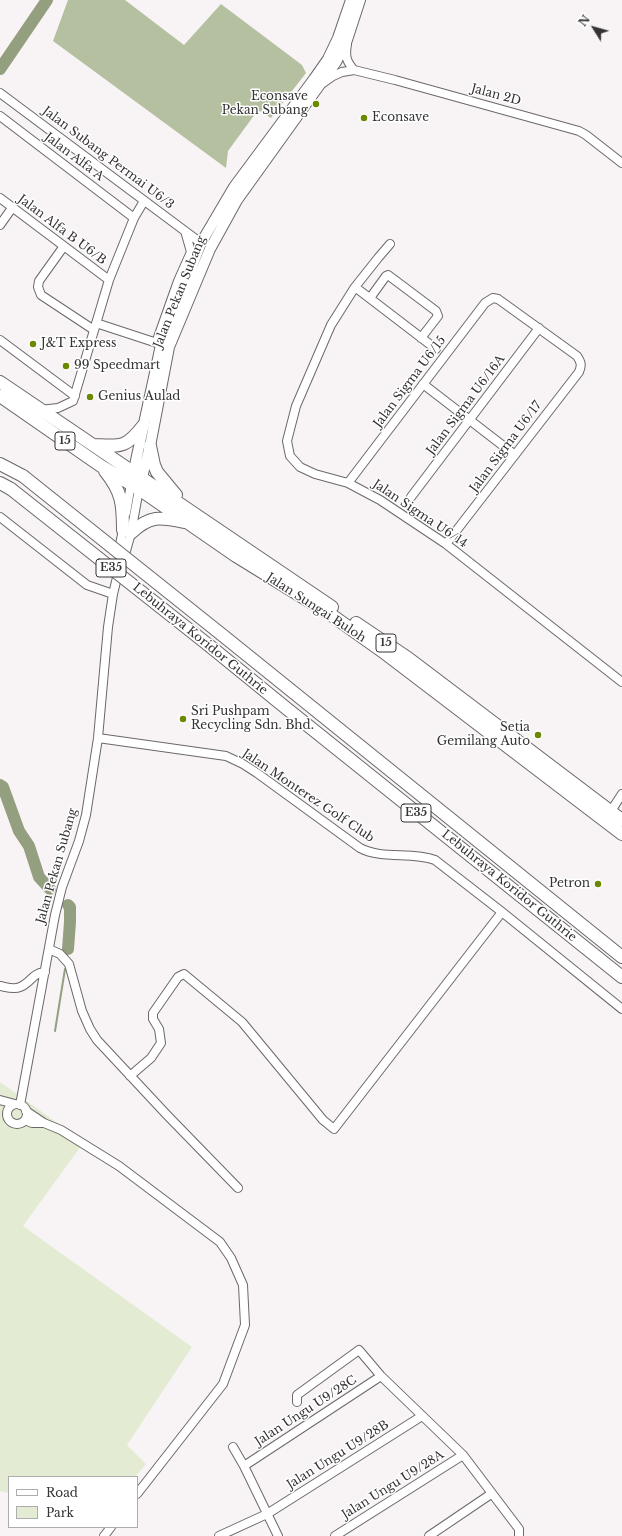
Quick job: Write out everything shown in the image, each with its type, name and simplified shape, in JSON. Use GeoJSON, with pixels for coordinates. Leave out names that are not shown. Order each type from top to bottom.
{"type":"FeatureCollection","features":[{"type":"Feature","properties":{"kind":"highway","name":"Jalan Sungai Buloh"},"geometry":{"type":"LineString","coordinates":[[0,382],[93,445],[187,522],[256,569],[330,614],[622,834]]}},
{"type":"Feature","properties":{"kind":"highway","name":"Jalan Sungai Buloh"},"geometry":{"type":"LineString","coordinates":[[0,396],[101,466],[136,481],[180,503],[408,658],[622,820]]}},
{"type":"Feature","properties":{"kind":"highway"},"geometry":{"type":"LineString","coordinates":[[93,445],[118,446],[126,444],[143,426]]}},
{"type":"Feature","properties":{"kind":"highway"},"geometry":{"type":"LineString","coordinates":[[150,446],[157,472],[176,495],[180,503]]}},
{"type":"Feature","properties":{"kind":"highway","name":"Lebuhraya Koridor Guthrie"},"geometry":{"type":"LineString","coordinates":[[0,464],[23,476],[622,957]]}},
{"type":"Feature","properties":{"kind":"highway"},"geometry":{"type":"LineString","coordinates":[[101,466],[116,486],[120,496],[127,532],[146,521],[155,518],[187,522]]}},
{"type":"Feature","properties":{"kind":"highway","name":"Lebuhraya Koridor Guthrie"},"geometry":{"type":"LineString","coordinates":[[0,483],[11,489],[211,647],[622,977]]}},
{"type":"Feature","properties":{"kind":"main road","name":"Jalan Pekan Subang"},"geometry":{"type":"LineString","coordinates":[[136,481],[143,426],[159,344],[201,243],[234,188],[328,59],[338,38],[351,0]]}},
{"type":"Feature","properties":{"kind":"main road","name":"Jalan Pekan Subang"},"geometry":{"type":"LineString","coordinates":[[136,481],[150,446],[169,348],[210,249],[237,200],[321,85],[336,62],[347,40],[360,0]]}},
{"type":"Feature","properties":{"kind":"street"},"geometry":{"type":"LineString","coordinates":[[347,40],[345,55],[347,63],[354,70]]}},
{"type":"Feature","properties":{"kind":"street"},"geometry":{"type":"LineString","coordinates":[[321,85],[338,74],[354,70]]}},
{"type":"Feature","properties":{"kind":"street","name":"Jalan 2D"},"geometry":{"type":"LineString","coordinates":[[354,70],[579,131],[622,163]]}},
{"type":"Feature","properties":{"kind":"street","name":"Jalan Subang Permai U6/3"},"geometry":{"type":"LineString","coordinates":[[0,93],[201,243]]}},
{"type":"Feature","properties":{"kind":"street","name":"Jalan Alfa A"},"geometry":{"type":"LineString","coordinates":[[0,116],[134,218]]}},
{"type":"Feature","properties":{"kind":"street","name":"Jalan Alfa B U6/B"},"geometry":{"type":"LineString","coordinates":[[0,198],[109,280]]}},
{"type":"Feature","properties":{"kind":"street"},"geometry":{"type":"LineString","coordinates":[[40,410],[58,408],[73,401],[109,280],[134,218],[144,201]]}},
{"type":"Feature","properties":{"kind":"street"},"geometry":{"type":"LineString","coordinates":[[0,225],[12,208]]}},
{"type":"Feature","properties":{"kind":"street"},"geometry":{"type":"LineString","coordinates":[[64,246],[39,281],[38,287],[41,295],[95,326],[159,344],[178,281],[191,252],[185,231]]}},
{"type":"Feature","properties":{"kind":"street","name":"Jalan Sigma U6/14"},"geometry":{"type":"LineString","coordinates":[[390,244],[355,287],[330,325],[296,406],[287,441],[290,456],[300,467],[315,474],[348,483],[380,500],[446,544],[622,682]]}},
{"type":"Feature","properties":{"kind":"street"},"geometry":{"type":"LineString","coordinates":[[370,298],[388,275],[436,311],[438,316],[421,338]]}},
{"type":"Feature","properties":{"kind":"street"},"geometry":{"type":"LineString","coordinates":[[355,287],[436,349]]}},
{"type":"Feature","properties":{"kind":"street","name":"Jalan Sigma U6/15"},"geometry":{"type":"LineString","coordinates":[[348,483],[485,304],[493,298],[498,299],[539,328]]}},
{"type":"Feature","properties":{"kind":"street","name":"Jalan Sigma U6/17"},"geometry":{"type":"LineString","coordinates":[[446,544],[579,372],[581,363],[576,356],[539,328]]}},
{"type":"Feature","properties":{"kind":"street","name":"Jalan Sigma U6/16A"},"geometry":{"type":"LineString","coordinates":[[411,497],[539,328]]}},
{"type":"Feature","properties":{"kind":"street"},"geometry":{"type":"LineString","coordinates":[[0,340],[74,396]]}},
{"type":"Feature","properties":{"kind":"street"},"geometry":{"type":"LineString","coordinates":[[423,384],[515,454]]}},
{"type":"Feature","properties":{"kind":"street","name":"Jalan Pekan Subang"},"geometry":{"type":"LineString","coordinates":[[21,1107],[55,916],[62,887],[79,841],[86,815],[98,738],[108,627],[120,561],[119,549],[127,532],[136,481]]}},
{"type":"Feature","properties":{"kind":"street"},"geometry":{"type":"LineString","coordinates":[[0,517],[86,585],[113,594]]}},
{"type":"Feature","properties":{"kind":"street","name":"Jalan Monterez Golf Club"},"geometry":{"type":"LineString","coordinates":[[98,738],[226,756],[257,773],[360,848],[374,854],[423,857],[435,860],[622,1009]]}},
{"type":"Feature","properties":{"kind":"street"},"geometry":{"type":"LineString","coordinates":[[611,811],[622,794]]}},
{"type":"Feature","properties":{"kind":"street"},"geometry":{"type":"LineString","coordinates":[[130,1076],[151,1058],[161,1043],[159,1029],[153,1019],[153,1013],[178,978],[184,974],[242,1022],[323,1120],[334,1129],[502,912]]}},
{"type":"Feature","properties":{"kind":"street"},"geometry":{"type":"LineString","coordinates":[[49,949],[60,954],[69,964],[82,1011],[90,1029],[101,1046],[238,1188]]}},
{"type":"Feature","properties":{"kind":"street"},"geometry":{"type":"LineString","coordinates":[[0,986],[11,988],[21,987],[36,974],[45,972]]}},
{"type":"Feature","properties":{"kind":"street"},"geometry":{"type":"LineString","coordinates":[[0,1100],[21,1107],[44,1123],[61,1130],[119,1166],[220,1242],[231,1258],[243,1285],[245,1324],[223,1384],[138,1493]]}},
{"type":"Feature","properties":{"kind":"street"},"geometry":{"type":"LineString","coordinates":[[0,1104],[12,1122],[16,1124],[21,1123],[27,1116],[21,1107]]}},
{"type":"Feature","properties":{"kind":"street"},"geometry":{"type":"LineString","coordinates":[[7,1115],[11,1106],[21,1107]]}},
{"type":"Feature","properties":{"kind":"street"},"geometry":{"type":"LineString","coordinates":[[25,1120],[32,1123],[44,1123]]}},
{"type":"Feature","properties":{"kind":"street"},"geometry":{"type":"LineString","coordinates":[[297,1402],[297,1395],[359,1350],[381,1376],[463,1455],[491,1494],[519,1529],[519,1536]]}},
{"type":"Feature","properties":{"kind":"street","name":"Jalan Ungu U9/28C"},"geometry":{"type":"LineString","coordinates":[[244,1466],[381,1376]]}},
{"type":"Feature","properties":{"kind":"street","name":"Jalan Ungu U9/28B"},"geometry":{"type":"LineString","coordinates":[[219,1536],[267,1514],[422,1416]]}},
{"type":"Feature","properties":{"kind":"street"},"geometry":{"type":"LineString","coordinates":[[233,1447],[244,1466],[278,1536]]}},
{"type":"Feature","properties":{"kind":"street","name":"Jalan Ungu U9/28A"},"geometry":{"type":"LineString","coordinates":[[335,1536],[463,1455]]}},
{"type":"Feature","properties":{"kind":"street"},"geometry":{"type":"LineString","coordinates":[[429,1536],[491,1494]]}},
{"type":"Feature","properties":{"kind":"street"},"geometry":{"type":"LineString","coordinates":[[104,1536],[110,1528]]}},
{"type":"Feature","properties":{"kind":"green space"},"geometry":{"type":"Polygon","coordinates":[[[68,0],[125,0],[184,45],[221,4],[302,65],[306,73],[271,118],[258,110],[228,151],[226,168],[53,41],[68,0]]]}},
{"type":"Feature","properties":{"kind":"green space"},"geometry":{"type":"Polygon","coordinates":[[[0,1082],[84,1142],[23,1226],[192,1347],[127,1445],[146,1464],[136,1476],[8,1476],[8,1493],[0,1491],[0,1082]]]}},
{"type":"Feature","properties":{"kind":"waterway"},"geometry":{"type":"LineString","coordinates":[[0,69],[47,0]]}},
{"type":"Feature","properties":{"kind":"waterway"},"geometry":{"type":"LineString","coordinates":[[0,785],[3,787],[19,831],[29,846],[39,877],[50,889]]}},
{"type":"Feature","properties":{"kind":"waterway"},"geometry":{"type":"LineString","coordinates":[[68,905],[70,907],[70,922],[68,949]]}},
{"type":"Feature","properties":{"kind":"waterway"},"geometry":{"type":"LineString","coordinates":[[55,1031],[65,969]]}},
{"type":"Feature","properties":{"kind":"place","name":"Econsave Pekan Subang"},"geometry":{"type":"Point","coordinates":[316,104]}},
{"type":"Feature","properties":{"kind":"place","name":"Econsave"},"geometry":{"type":"Point","coordinates":[364,118]}},
{"type":"Feature","properties":{"kind":"place","name":"J&T Express"},"geometry":{"type":"Point","coordinates":[33,344]}},
{"type":"Feature","properties":{"kind":"place","name":"99 Speedmart"},"geometry":{"type":"Point","coordinates":[66,366]}},
{"type":"Feature","properties":{"kind":"place","name":"Genius Aulad"},"geometry":{"type":"Point","coordinates":[90,397]}},
{"type":"Feature","properties":{"kind":"place","name":"Sri Pushpam Recycling Sdn. Bhd."},"geometry":{"type":"Point","coordinates":[183,719]}},
{"type":"Feature","properties":{"kind":"place","name":"Setia Gemilang Auto"},"geometry":{"type":"Point","coordinates":[538,735]}},
{"type":"Feature","properties":{"kind":"place","name":"Petron"},"geometry":{"type":"Point","coordinates":[598,884]}}]}
